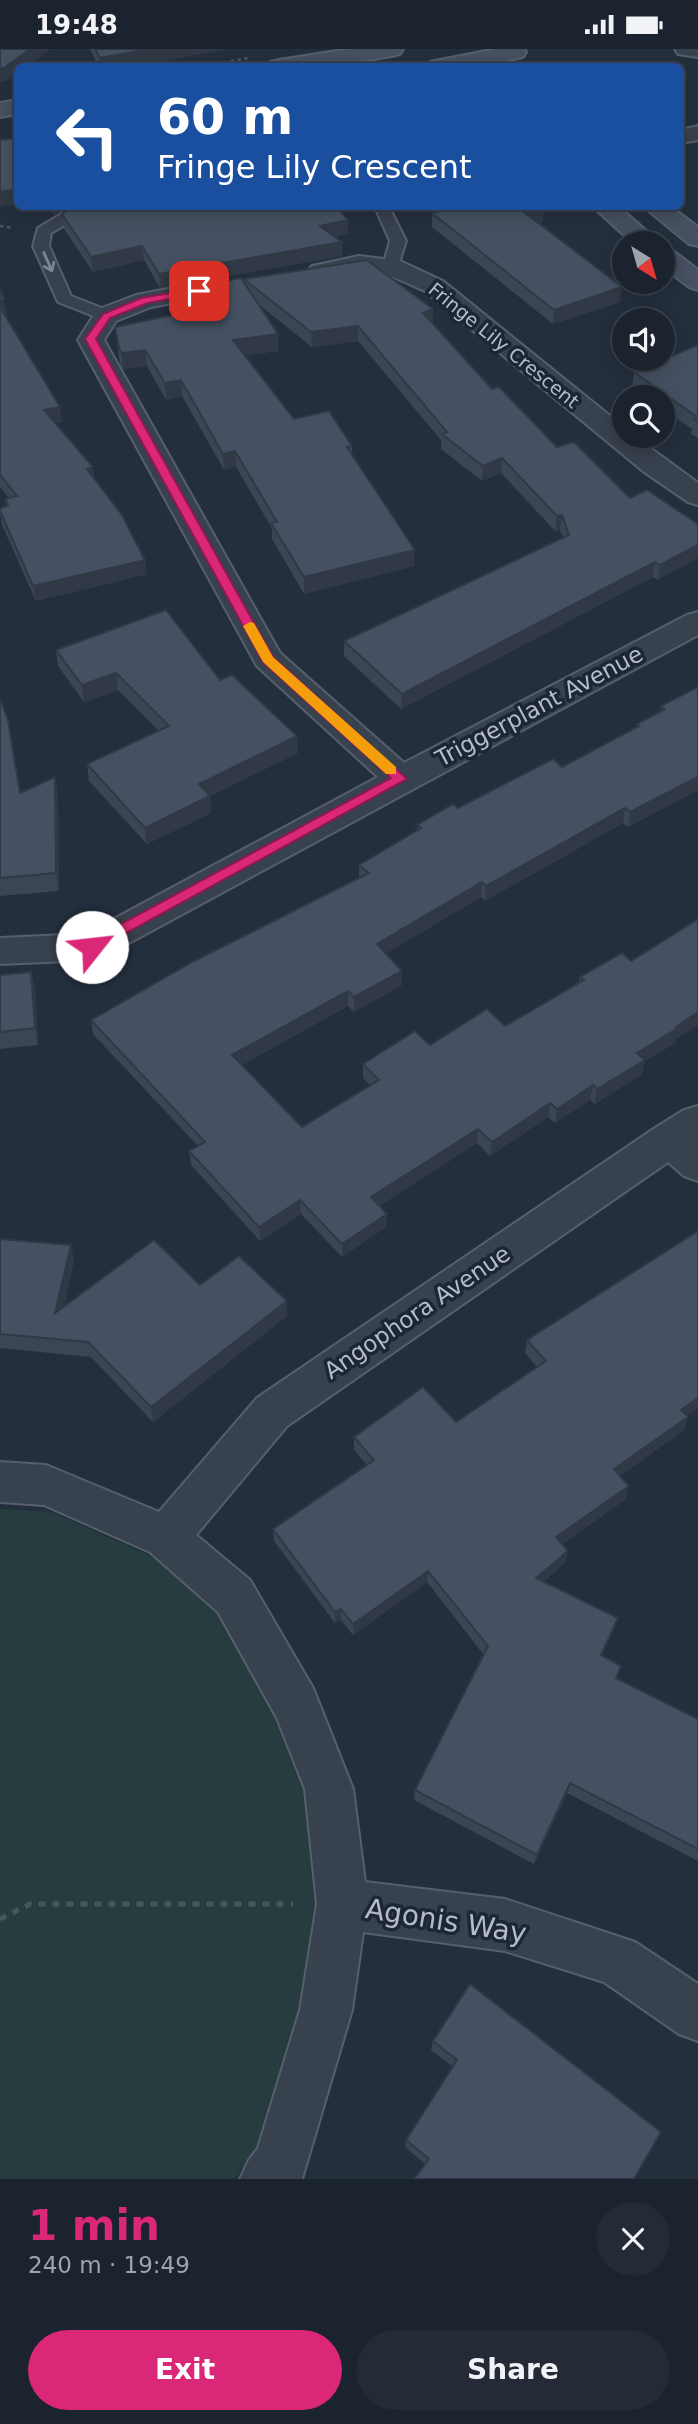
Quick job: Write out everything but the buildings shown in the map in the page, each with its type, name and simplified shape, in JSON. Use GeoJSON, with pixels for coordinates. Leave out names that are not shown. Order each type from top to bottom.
{"type":"FeatureCollection","features":[{"type":"Feature","properties":{"kind":"street"},"geometry":{"type":"LineString","coordinates":[[304,63],[392,49]]}},
{"type":"Feature","properties":{"kind":"street"},"geometry":{"type":"LineString","coordinates":[[686,49],[698,50]]}},
{"type":"Feature","properties":{"kind":"street"},"geometry":{"type":"LineString","coordinates":[[455,63],[480,57],[518,56]]}},
{"type":"Feature","properties":{"kind":"street"},"geometry":{"type":"LineString","coordinates":[[609,210],[634,231]]}},
{"type":"Feature","properties":{"kind":"street"},"geometry":{"type":"LineString","coordinates":[[660,210],[698,239]]}},
{"type":"Feature","properties":{"kind":"street","name":"Fringe Lily Crescent"},"geometry":{"type":"LineString","coordinates":[[292,275],[359,264],[391,266],[434,286],[653,465],[698,496]]}},
{"type":"Feature","properties":{"kind":"street"},"geometry":{"type":"LineString","coordinates":[[676,265],[698,282]]}},
{"type":"Feature","properties":{"kind":"street"},"geometry":{"type":"LineString","coordinates":[[252,282],[145,300],[106,316],[91,339],[268,659],[401,779]]}},
{"type":"Feature","properties":{"kind":"street","name":"Triggerplant Avenue"},"geometry":{"type":"LineString","coordinates":[[0,951],[92,947],[698,622]]}},
{"type":"Feature","properties":{"kind":"street","name":"Angophora Avenue"},"geometry":{"type":"LineString","coordinates":[[166,1537],[272,1412],[689,1142]]}},
{"type":"Feature","properties":{"kind":"street"},"geometry":{"type":"LineString","coordinates":[[0,1482],[46,1485],[166,1537],[233,1596],[296,1705],[329,1789],[342,1904],[326,2010],[281,2163],[268,2179]]}},
{"type":"Feature","properties":{"kind":"street","name":"Agonis Way"},"geometry":{"type":"LineString","coordinates":[[342,1904],[505,1926],[605,1956],[617,1960],[698,2015]]}},
{"type":"Feature","properties":{"kind":"lane"},"geometry":{"type":"LineString","coordinates":[[106,210],[69,216],[44,231],[41,246],[64,299],[106,316]]}},
{"type":"Feature","properties":{"kind":"lane"},"geometry":{"type":"LineString","coordinates":[[383,210],[398,241],[391,266]]}},
{"type":"Feature","properties":{"kind":"path"},"geometry":{"type":"LineString","coordinates":[[0,1919],[30,1904],[342,1904]]}},
{"type":"Feature","properties":{"kind":"green space"},"geometry":{"type":"Polygon","coordinates":[[[0,1509],[51,1512],[160,1560],[227,1619],[283,1715],[309,1796],[319,1898],[311,2004],[260,2145],[234,2179],[0,2179],[0,1509]]]}},
{"type":"Feature","properties":{"kind":"slow traffic"},"geometry":{"type":"LineString","coordinates":[[250,626],[268,659],[391,771]]}},
{"type":"Feature","properties":{"kind":"route"},"geometry":{"type":"LineString","coordinates":[[92,947],[401,779],[268,659],[91,339],[106,316],[145,300],[199,291]]}}]}
